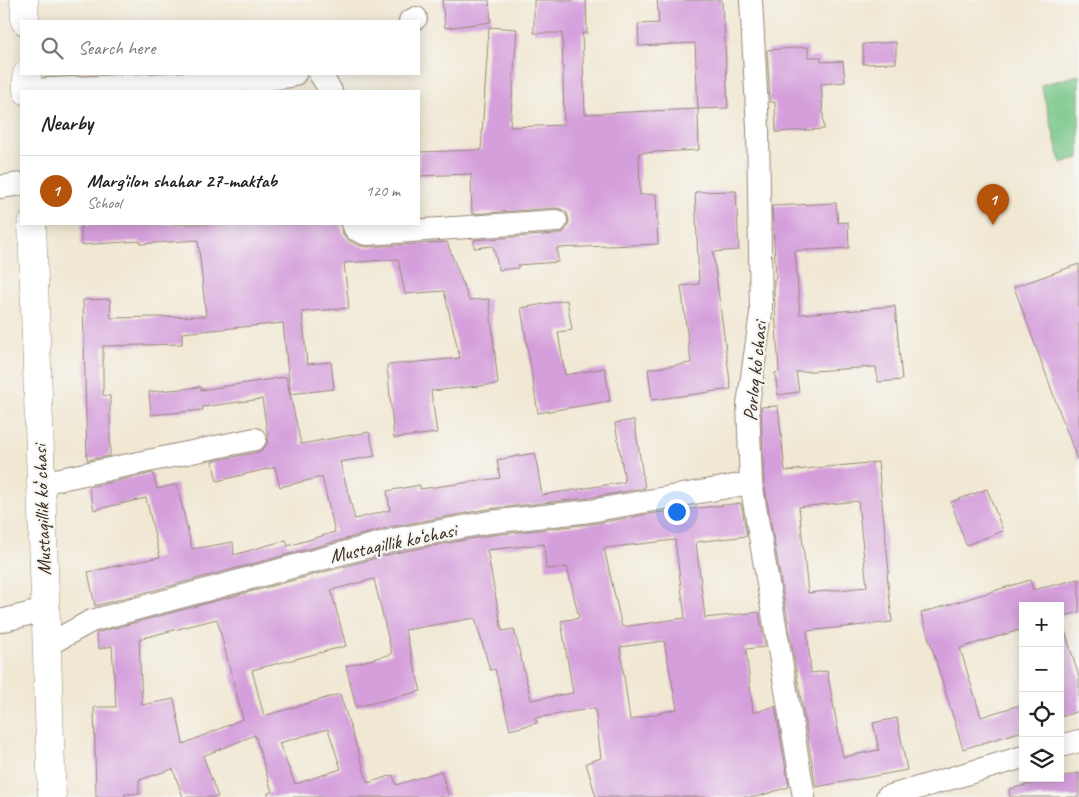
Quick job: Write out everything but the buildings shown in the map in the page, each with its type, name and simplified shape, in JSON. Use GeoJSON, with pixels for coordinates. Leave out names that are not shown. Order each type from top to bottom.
{"type":"FeatureCollection","features":[{"type":"Feature","properties":{"kind":"main road"},"geometry":{"type":"LineString","coordinates":[[24,0],[25,20]]}},
{"type":"Feature","properties":{"kind":"main road","name":"Mustaqillik koʻchasi"},"geometry":{"type":"LineString","coordinates":[[32,225],[52,797]]}},
{"type":"Feature","properties":{"kind":"street","name":"Porloq koʻchasi"},"geometry":{"type":"LineString","coordinates":[[751,0],[758,128],[761,313],[748,405],[751,483],[804,797]]}},
{"type":"Feature","properties":{"kind":"street"},"geometry":{"type":"LineString","coordinates":[[27,85],[260,80],[292,75]]}},
{"type":"Feature","properties":{"kind":"street"},"geometry":{"type":"LineString","coordinates":[[321,75],[330,90]]}},
{"type":"Feature","properties":{"kind":"street"},"geometry":{"type":"LineString","coordinates":[[0,187],[20,184]]}},
{"type":"Feature","properties":{"kind":"street"},"geometry":{"type":"LineString","coordinates":[[353,225],[355,229],[366,234],[556,221]]}},
{"type":"Feature","properties":{"kind":"street"},"geometry":{"type":"LineString","coordinates":[[41,483],[255,439]]}},
{"type":"Feature","properties":{"kind":"street","name":"Mustaqillik ko‘chasi"},"geometry":{"type":"LineString","coordinates":[[46,646],[91,621],[392,540],[490,522],[590,511],[751,483]]}},
{"type":"Feature","properties":{"kind":"street"},"geometry":{"type":"LineString","coordinates":[[0,621],[45,610]]}},
{"type":"Feature","properties":{"kind":"street"},"geometry":{"type":"LineString","coordinates":[[1064,745],[1079,741]]}},
{"type":"Feature","properties":{"kind":"street"},"geometry":{"type":"LineString","coordinates":[[888,797],[932,791],[1019,758]]}},
{"type":"Feature","properties":{"kind":"green space"},"geometry":{"type":"Polygon","coordinates":[[[1079,75],[1079,158],[1061,163],[1041,85],[1079,75]]]}},
{"type":"Feature","properties":{"kind":"place","name":"Marg'ilon shahar 27-maktab"},"geometry":{"type":"Point","coordinates":[993,225]}}]}
